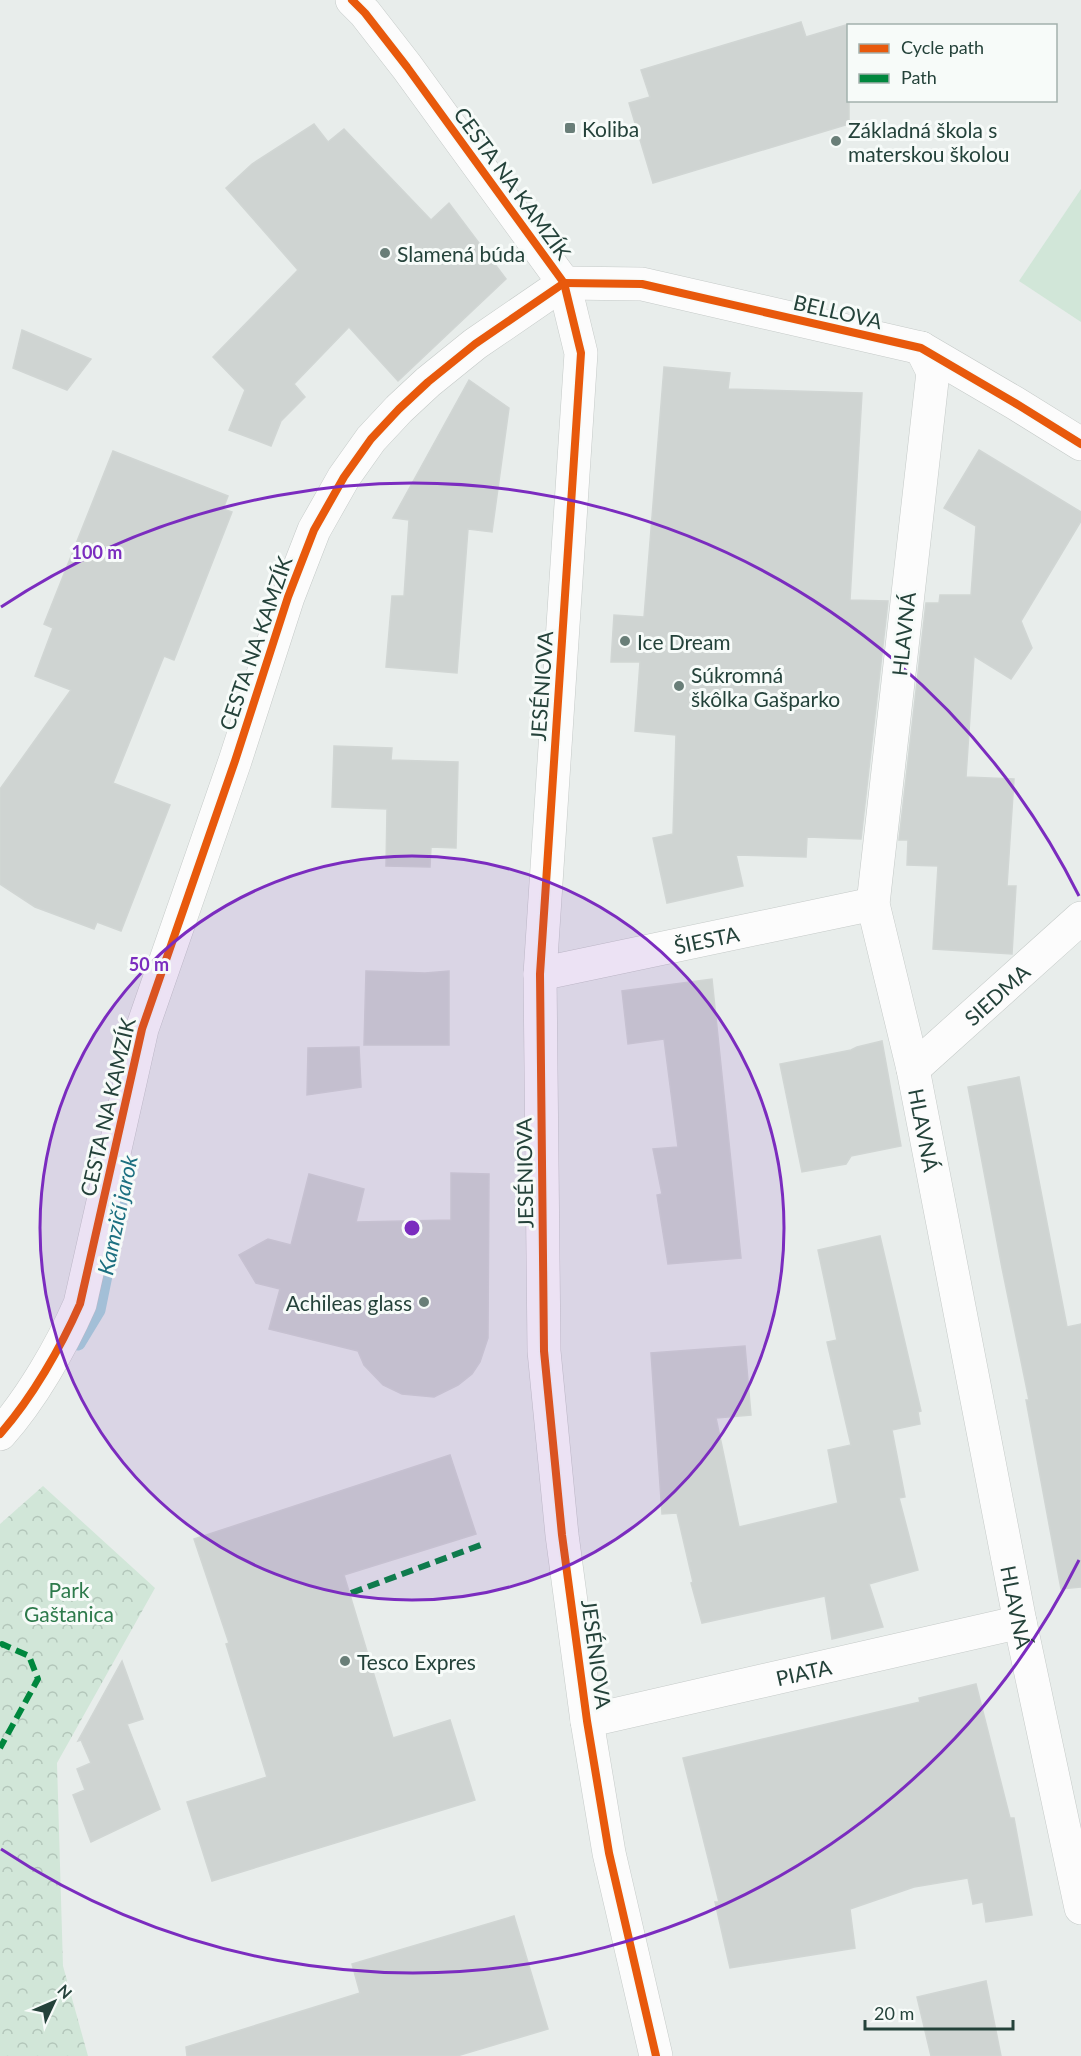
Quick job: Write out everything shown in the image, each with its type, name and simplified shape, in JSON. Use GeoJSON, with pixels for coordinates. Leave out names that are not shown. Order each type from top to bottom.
{"type":"FeatureCollection","features":[{"type":"Feature","properties":{"kind":"street","name":"CESTA NA KAMZÍK"},"geometry":{"type":"LineString","coordinates":[[0,1434],[44,1374],[66,1336],[80,1304],[142,1029],[235,761],[288,597],[314,530],[344,477],[371,439],[399,409],[475,344],[564,283],[407,68],[365,13],[352,0]]}},
{"type":"Feature","properties":{"kind":"street","name":"BELLOVA"},"geometry":{"type":"LineString","coordinates":[[564,283],[642,284],[921,348],[1081,444]]}},
{"type":"Feature","properties":{"kind":"street","name":"JESÉNIOVA"},"geometry":{"type":"LineString","coordinates":[[564,283],[581,353],[540,974],[544,1351],[562,1535],[587,1720],[609,1853],[656,2056]]}},
{"type":"Feature","properties":{"kind":"street","name":"HLAVNÁ"},"geometry":{"type":"LineString","coordinates":[[921,348],[933,372],[873,904],[913,1069],[1020,1622],[1081,1908]]}},
{"type":"Feature","properties":{"kind":"street","name":"ŠIESTA"},"geometry":{"type":"LineString","coordinates":[[540,974],[873,904]]}},
{"type":"Feature","properties":{"kind":"street","name":"SIEDMA"},"geometry":{"type":"LineString","coordinates":[[913,1069],[1081,918]]}},
{"type":"Feature","properties":{"kind":"street","name":"PIATA"},"geometry":{"type":"LineString","coordinates":[[587,1720],[1020,1622]]}},
{"type":"Feature","properties":{"kind":"green space"},"geometry":{"type":"Polygon","coordinates":[[[1081,189],[1081,322],[1019,281],[1081,189]]]}},
{"type":"Feature","properties":{"kind":"green space","name":"Park Gaštanica"},"geometry":{"type":"Polygon","coordinates":[[[43,1486],[155,1588],[57,1763],[63,1966],[88,2056],[0,2056],[0,1524],[43,1486]]]}},
{"type":"Feature","properties":{"kind":"building"},"geometry":{"type":"Polygon","coordinates":[[[801,22],[806,37],[847,25],[849,124],[653,183],[629,103],[650,97],[641,70],[801,22]]]}},
{"type":"Feature","properties":{"kind":"building","name":"Slamená búda"},"geometry":{"type":"Polygon","coordinates":[[[314,124],[328,142],[344,129],[431,220],[449,203],[506,279],[398,381],[349,327],[294,384],[305,397],[281,421],[271,446],[229,430],[245,390],[213,357],[298,270],[226,188],[252,164],[314,124]]]}},
{"type":"Feature","properties":{"kind":"building"},"geometry":{"type":"Polygon","coordinates":[[[22,330],[91,359],[67,390],[13,368],[22,330]]]}},
{"type":"Feature","properties":{"kind":"building"},"geometry":{"type":"Polygon","coordinates":[[[664,367],[730,373],[728,389],[862,393],[850,600],[888,601],[861,839],[807,837],[806,857],[736,855],[743,886],[667,903],[653,838],[673,834],[676,735],[635,731],[640,662],[611,662],[614,615],[644,617],[664,367]]]}},
{"type":"Feature","properties":{"kind":"building"},"geometry":{"type":"Polygon","coordinates":[[[469,380],[509,408],[492,532],[468,529],[457,673],[386,667],[392,596],[404,596],[409,520],[393,518],[469,380]]]}},
{"type":"Feature","properties":{"kind":"building"},"geometry":{"type":"Polygon","coordinates":[[[979,450],[1081,512],[1081,521],[1021,621],[1032,648],[1011,679],[974,656],[966,777],[1014,779],[1007,886],[1016,886],[1012,954],[933,949],[938,866],[907,865],[908,840],[899,840],[926,603],[939,603],[940,595],[971,595],[976,526],[944,508],[979,450]]]}},
{"type":"Feature","properties":{"kind":"building"},"geometry":{"type":"Polygon","coordinates":[[[113,451],[228,496],[223,509],[232,512],[174,660],[164,656],[113,783],[170,805],[121,931],[97,922],[94,929],[35,907],[0,884],[0,789],[71,690],[35,676],[53,628],[44,624],[113,451]]]}},
{"type":"Feature","properties":{"kind":"building"},"geometry":{"type":"Polygon","coordinates":[[[334,746],[392,748],[391,760],[458,762],[456,848],[431,847],[430,867],[386,866],[387,809],[332,807],[334,746]]]}},
{"type":"Feature","properties":{"kind":"building"},"geometry":{"type":"Polygon","coordinates":[[[366,971],[425,973],[449,971],[449,1045],[364,1045],[366,971]]]}},
{"type":"Feature","properties":{"kind":"building"},"geometry":{"type":"Polygon","coordinates":[[[712,979],[741,1258],[668,1264],[657,1195],[662,1194],[653,1149],[678,1147],[664,1039],[628,1044],[622,991],[712,979]]]}},
{"type":"Feature","properties":{"kind":"building"},"geometry":{"type":"Polygon","coordinates":[[[882,1041],[901,1146],[851,1156],[846,1164],[802,1172],[780,1064],[851,1050],[882,1041]]]}},
{"type":"Feature","properties":{"kind":"building"},"geometry":{"type":"Polygon","coordinates":[[[359,1047],[361,1087],[307,1095],[308,1048],[359,1047]]]}},
{"type":"Feature","properties":{"kind":"building"},"geometry":{"type":"Polygon","coordinates":[[[1019,1077],[1067,1327],[1081,1324],[1081,1587],[1061,1589],[1026,1400],[1029,1400],[968,1087],[1019,1077]]]}},
{"type":"Feature","properties":{"kind":"building"},"geometry":{"type":"Polygon","coordinates":[[[451,1173],[489,1174],[488,1338],[480,1362],[472,1374],[458,1385],[434,1397],[402,1394],[383,1385],[364,1365],[358,1351],[269,1329],[280,1289],[256,1283],[239,1255],[268,1239],[291,1245],[309,1174],[364,1189],[356,1222],[451,1220],[451,1173]]]}},
{"type":"Feature","properties":{"kind":"building"},"geometry":{"type":"Polygon","coordinates":[[[880,1236],[921,1411],[918,1412],[920,1424],[892,1430],[905,1497],[899,1498],[918,1570],[869,1584],[883,1627],[832,1639],[825,1596],[702,1623],[691,1583],[693,1582],[677,1513],[662,1514],[651,1353],[745,1346],[751,1415],[716,1418],[739,1527],[838,1503],[828,1450],[851,1445],[827,1342],[837,1340],[818,1250],[880,1236]]]}},
{"type":"Feature","properties":{"kind":"building"},"geometry":{"type":"Polygon","coordinates":[[[450,1455],[476,1534],[344,1575],[393,1738],[450,1720],[475,1800],[212,1881],[187,1802],[267,1777],[226,1644],[229,1643],[194,1539],[450,1455]]]}},
{"type":"Feature","properties":{"kind":"building"},"geometry":{"type":"Polygon","coordinates":[[[122,1661],[143,1719],[127,1724],[160,1809],[91,1842],[73,1795],[85,1790],[77,1769],[91,1763],[81,1740],[78,1741],[122,1661]]]}},
{"type":"Feature","properties":{"kind":"building"},"geometry":{"type":"Polygon","coordinates":[[[976,1684],[1010,1818],[1014,1818],[1032,1915],[986,1922],[983,1902],[973,1904],[968,1878],[914,1887],[850,1909],[855,1948],[730,1968],[715,1902],[719,1902],[683,1758],[920,1702],[919,1698],[976,1684]]]}},
{"type":"Feature","properties":{"kind":"building"},"geometry":{"type":"Polygon","coordinates":[[[514,1916],[548,2029],[457,2056],[187,2056],[186,2047],[360,1993],[352,1964],[514,1916]]]}},
{"type":"Feature","properties":{"kind":"building"},"geometry":{"type":"Polygon","coordinates":[[[986,1981],[1001,2056],[931,2056],[917,1997],[986,1981]]]}},
{"type":"Feature","properties":{"kind":"waterway","name":"Kamzičí jarok"},"geometry":{"type":"LineString","coordinates":[[78,1343],[98,1310],[125,1177]]}},
{"type":"Feature","properties":{"kind":"marked path"},"geometry":{"type":"LineString","coordinates":[[351,1593],[486,1543]]}},
{"type":"Feature","properties":{"kind":"marked path"},"geometry":{"type":"LineString","coordinates":[[0,1646],[2,1644],[29,1656],[38,1679],[0,1748]]}},
{"type":"Feature","properties":{"kind":"cycle path"},"geometry":{"type":"LineString","coordinates":[[352,0],[407,67],[564,283],[581,353],[540,974],[544,1351],[562,1535],[587,1721],[609,1853],[656,2056]]}},
{"type":"Feature","properties":{"kind":"cycle path"},"geometry":{"type":"LineString","coordinates":[[564,283],[642,284],[921,348],[1081,444]]}},
{"type":"Feature","properties":{"kind":"cycle path"},"geometry":{"type":"LineString","coordinates":[[0,1434],[45,1372],[80,1304],[142,1029],[235,761],[288,597],[314,530],[344,477],[371,439],[399,409],[475,344],[564,283]]}},
{"type":"Feature","properties":{"kind":"place","name":"Koliba"},"geometry":{"type":"Point","coordinates":[570,128]}},
{"type":"Feature","properties":{"kind":"place","name":"Základná škola s materskou školou"},"geometry":{"type":"Point","coordinates":[836,141]}},
{"type":"Feature","properties":{"kind":"place","name":"Slamená búda"},"geometry":{"type":"Point","coordinates":[385,253]}},
{"type":"Feature","properties":{"kind":"place","name":"Ice Dream"},"geometry":{"type":"Point","coordinates":[625,641]}},
{"type":"Feature","properties":{"kind":"place","name":"Súkromná škôlka Gašparko"},"geometry":{"type":"Point","coordinates":[679,686]}},
{"type":"Feature","properties":{"kind":"place","name":"Achileas glass"},"geometry":{"type":"Point","coordinates":[424,1302]}},
{"type":"Feature","properties":{"kind":"place","name":"Tesco Expres"},"geometry":{"type":"Point","coordinates":[345,1661]}}]}
